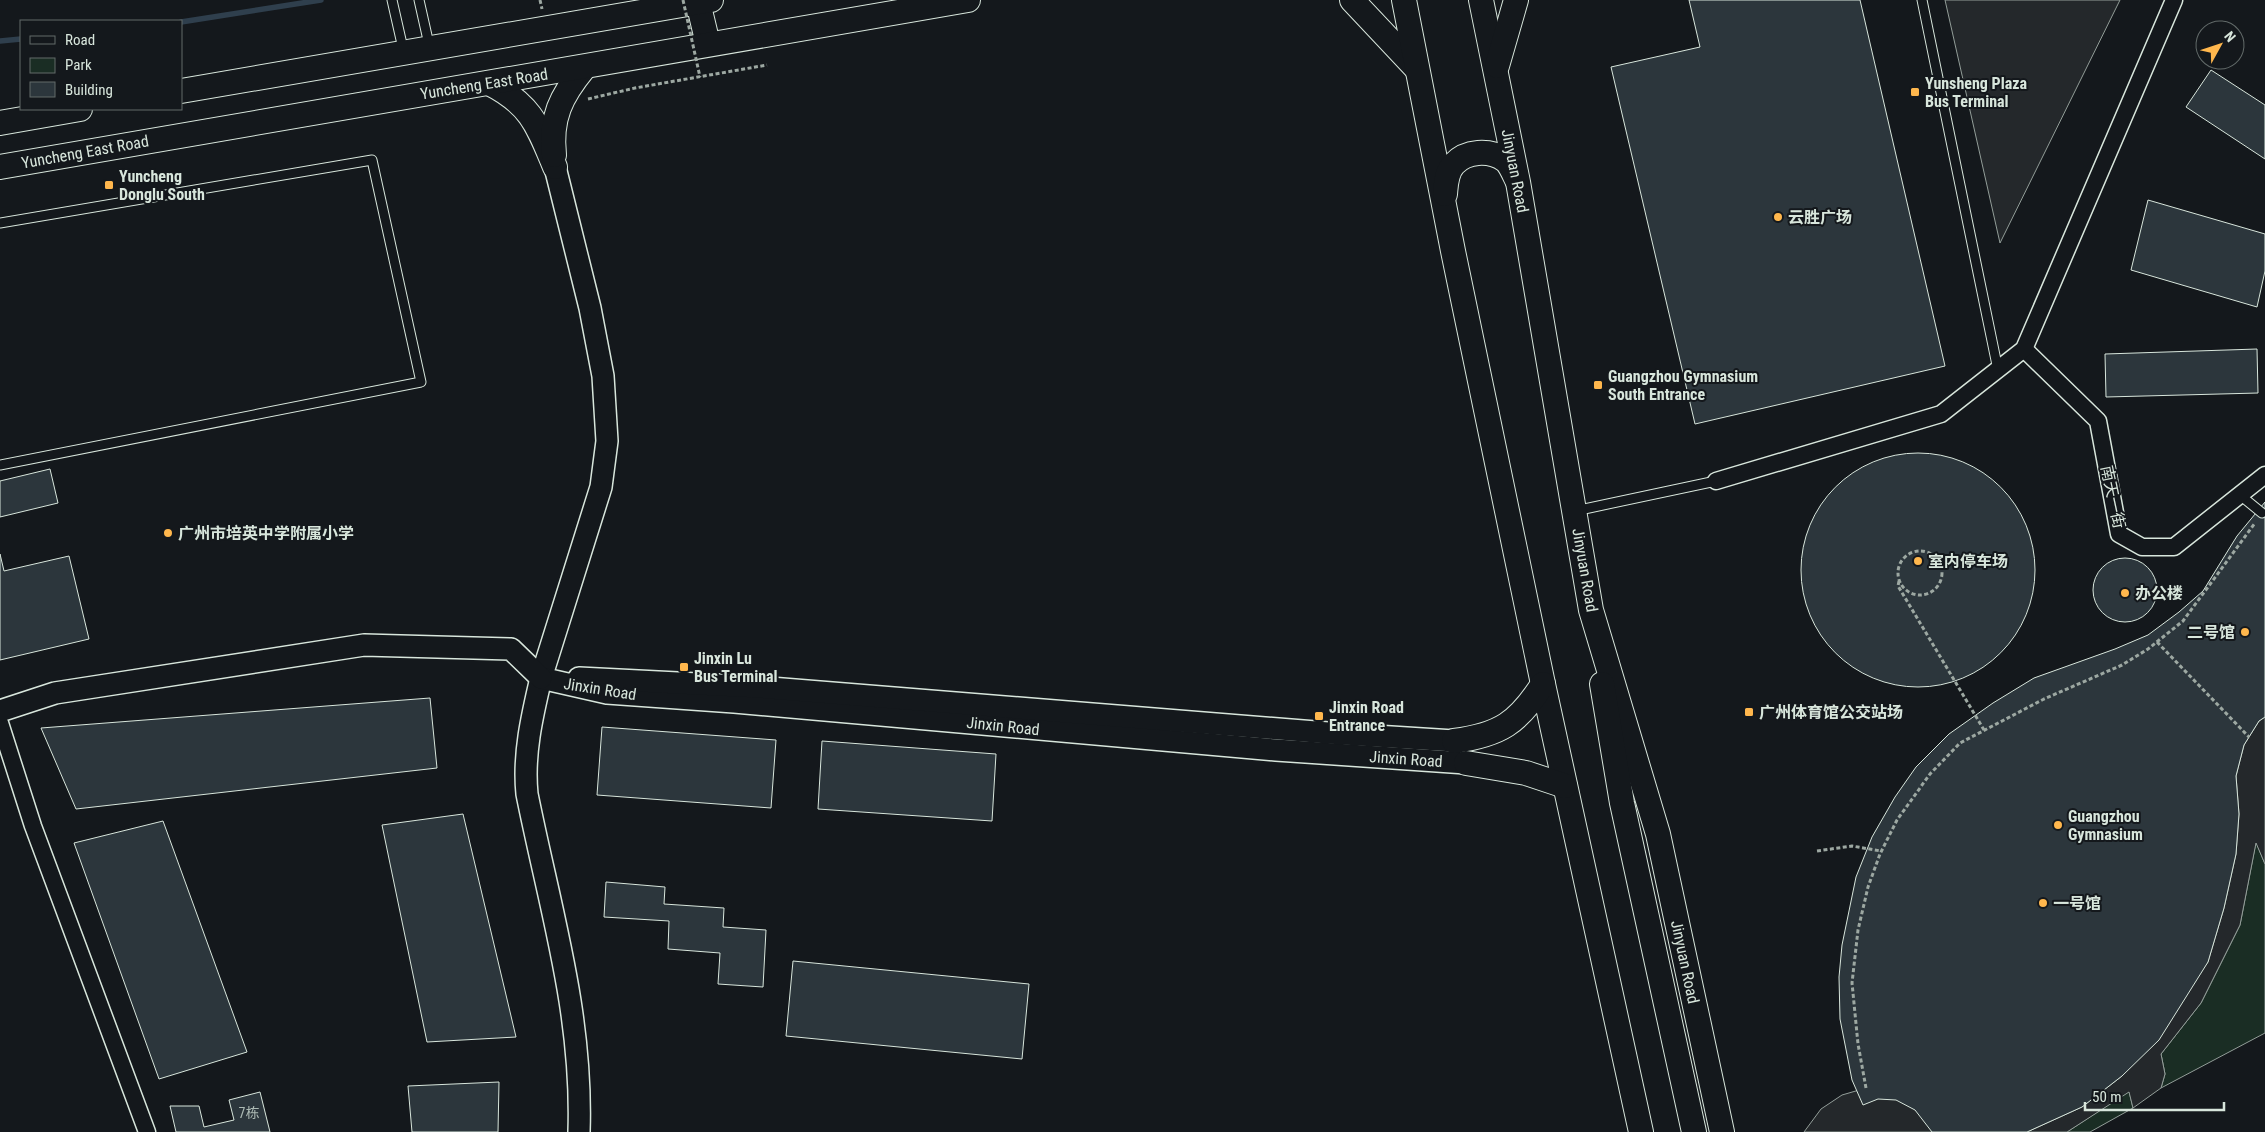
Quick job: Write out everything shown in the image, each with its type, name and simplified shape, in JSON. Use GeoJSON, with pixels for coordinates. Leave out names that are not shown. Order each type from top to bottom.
{"type":"FeatureCollection","features":[{"type":"Feature","properties":{"kind":"main road","name":"Yuncheng East Road"},"geometry":{"type":"LineString","coordinates":[[0,167],[584,68],[708,44],[968,0]]}},
{"type":"Feature","properties":{"kind":"main road"},"geometry":{"type":"LineString","coordinates":[[1352,0],[1416,68]]}},
{"type":"Feature","properties":{"kind":"main road"},"geometry":{"type":"LineString","coordinates":[[1404,0],[1416,68],[1543,684],[1640,1132]]}},
{"type":"Feature","properties":{"kind":"main road","name":"Jinyuan Road"},"geometry":{"type":"LineString","coordinates":[[1481,0],[1518,182],[1591,610],[1658,834],[1722,1132]]}},
{"type":"Feature","properties":{"kind":"main road"},"geometry":{"type":"LineString","coordinates":[[1496,70],[1516,0]]}},
{"type":"Feature","properties":{"kind":"main road"},"geometry":{"type":"LineString","coordinates":[[182,91],[698,1],[708,44]]}},
{"type":"Feature","properties":{"kind":"main road"},"geometry":{"type":"LineString","coordinates":[[555,167],[554,122],[569,86],[584,68]]}},
{"type":"Feature","properties":{"kind":"main road"},"geometry":{"type":"LineString","coordinates":[[489,83],[508,92],[522,104],[534,120],[555,167]]}},
{"type":"Feature","properties":{"kind":"main road"},"geometry":{"type":"LineString","coordinates":[[0,122],[74,110]]}},
{"type":"Feature","properties":{"kind":"main road"},"geometry":{"type":"LineString","coordinates":[[1445,205],[1446,179],[1453,165],[1471,153],[1487,153],[1506,160],[1518,182]]}},
{"type":"Feature","properties":{"kind":"main road"},"geometry":{"type":"LineString","coordinates":[[1591,610],[1609,732],[1622,803],[1694,1132]]}},
{"type":"Feature","properties":{"kind":"main road"},"geometry":{"type":"LineString","coordinates":[[1454,741],[1479,738],[1503,729],[1527,709],[1543,684]]}},
{"type":"Feature","properties":{"kind":"main road"},"geometry":{"type":"LineString","coordinates":[[1466,763],[1526,774],[1565,786]]}},
{"type":"Feature","properties":{"kind":"street"},"geometry":{"type":"LineString","coordinates":[[1716,481],[1941,414],[2024,349],[2174,0]]}},
{"type":"Feature","properties":{"kind":"street"},"geometry":{"type":"LineString","coordinates":[[0,711],[55,693],[364,645],[512,649],[541,678],[601,487],[607,441],[603,376],[590,308],[555,167]]}},
{"type":"Feature","properties":{"kind":"street","name":"南天一街"},"geometry":{"type":"LineString","coordinates":[[2024,349],[2098,421],[2119,534],[2142,547],[2174,547],[2265,475]]}},
{"type":"Feature","properties":{"kind":"street","name":"Jinxin Road"},"geometry":{"type":"LineString","coordinates":[[541,678],[606,678],[757,687],[1328,733],[1454,741]]}},
{"type":"Feature","properties":{"kind":"street","name":"Jinxin Road"},"geometry":{"type":"LineString","coordinates":[[541,678],[607,694],[734,702],[1266,749],[1466,763]]}},
{"type":"Feature","properties":{"kind":"street","name":"Jinxin Road"},"geometry":{"type":"LineString","coordinates":[[541,678],[529,735],[525,776],[532,821],[572,1006],[580,1090],[579,1132]]}},
{"type":"Feature","properties":{"kind":"street"},"geometry":{"type":"LineString","coordinates":[[0,723],[33,826],[147,1132]]}},
{"type":"Feature","properties":{"kind":"lane"},"geometry":{"type":"LineString","coordinates":[[392,0],[404,53]]}},
{"type":"Feature","properties":{"kind":"lane"},"geometry":{"type":"LineString","coordinates":[[419,0],[430,48]]}},
{"type":"Feature","properties":{"kind":"lane"},"geometry":{"type":"LineString","coordinates":[[1922,0],[1998,370]]}},
{"type":"Feature","properties":{"kind":"lane"},"geometry":{"type":"LineString","coordinates":[[0,223],[372,160],[421,382],[0,465]]}},
{"type":"Feature","properties":{"kind":"lane"},"geometry":{"type":"LineString","coordinates":[[1575,511],[1716,481]]}},
{"type":"Feature","properties":{"kind":"lane"},"geometry":{"type":"LineString","coordinates":[[2240,495],[2262,513]]}},
{"type":"Feature","properties":{"kind":"path"},"geometry":{"type":"LineString","coordinates":[[698,1],[700,77]]}},
{"type":"Feature","properties":{"kind":"path"},"geometry":{"type":"LineString","coordinates":[[582,100],[635,88],[767,65]]}},
{"type":"Feature","properties":{"kind":"path"},"geometry":{"type":"LineString","coordinates":[[1866,1088],[1858,1044],[1852,983],[1858,930],[1868,887],[1881,851],[1897,820],[1930,774],[1960,743],[2044,698],[2122,665],[2157,642],[2190,613],[2262,513]]}},
{"type":"Feature","properties":{"kind":"path"},"geometry":{"type":"LineString","coordinates":[[1899,581],[1910,594],[1924,595],[1937,588],[1942,575],[1941,568],[1933,555],[1927,552],[1912,552],[1900,562],[1897,569],[1898,586],[1984,730]]}},
{"type":"Feature","properties":{"kind":"path"},"geometry":{"type":"LineString","coordinates":[[2157,642],[2249,737]]}},
{"type":"Feature","properties":{"kind":"path"},"geometry":{"type":"LineString","coordinates":[[1817,851],[1852,846],[1881,851]]}},
{"type":"Feature","properties":{"kind":"green space"},"geometry":{"type":"Polygon","coordinates":[[[2256,842],[2265,864],[2265,1033],[2161,1088],[2165,1074],[2161,1054],[2201,1003],[2240,925],[2256,842]]]}},
{"type":"Feature","properties":{"kind":"green space"},"geometry":{"type":"Polygon","coordinates":[[[2129,1091],[2133,1108],[2090,1132],[2067,1132],[2129,1091]]]}},
{"type":"Feature","properties":{"kind":"shaded area"},"geometry":{"type":"Polygon","coordinates":[[[1945,0],[2120,0],[2000,243],[1945,0]]]}},
{"type":"Feature","properties":{"kind":"shaded area"},"geometry":{"type":"Polygon","coordinates":[[[2265,717],[2265,864],[2256,843],[2240,925],[2201,1003],[2161,1054],[2165,1074],[2161,1088],[2133,1108],[2129,1092],[2067,1132],[2027,1132],[2082,1107],[2122,1076],[2208,962],[2224,908],[2236,854],[2239,814],[2236,776],[2244,745],[2259,721],[2265,717]]]}},
{"type":"Feature","properties":{"kind":"shaded area"},"geometry":{"type":"Polygon","coordinates":[[[1866,1088],[1888,1089],[1948,1132],[1804,1132],[1821,1109],[1842,1095],[1866,1088]]]}},
{"type":"Feature","properties":{"kind":"building","name":"云胜广场"},"geometry":{"type":"Polygon","coordinates":[[[1689,0],[1860,0],[1945,366],[1695,424],[1611,67],[1700,47],[1689,0]]]}},
{"type":"Feature","properties":{"kind":"building"},"geometry":{"type":"Polygon","coordinates":[[[2211,70],[2265,105],[2265,159],[2186,107],[2211,70]]]}},
{"type":"Feature","properties":{"kind":"building"},"geometry":{"type":"Polygon","coordinates":[[[2148,200],[2265,234],[2265,271],[2257,307],[2131,270],[2148,200]]]}},
{"type":"Feature","properties":{"kind":"building"},"geometry":{"type":"Polygon","coordinates":[[[2257,349],[2258,393],[2106,397],[2105,354],[2257,349]]]}},
{"type":"Feature","properties":{"kind":"building","name":"室内停车场"},"geometry":{"type":"Polygon","coordinates":[[[1918,453],[1941,455],[1963,462],[1983,473],[2001,487],[2015,505],[2026,525],[2033,547],[2035,570],[2033,593],[2026,615],[2015,635],[2001,653],[1983,667],[1963,678],[1941,685],[1918,687],[1895,685],[1873,678],[1853,667],[1835,653],[1821,635],[1810,615],[1803,593],[1801,570],[1803,547],[1810,525],[1821,505],[1835,487],[1853,473],[1873,462],[1895,455],[1918,453]]]}},
{"type":"Feature","properties":{"kind":"building"},"geometry":{"type":"Polygon","coordinates":[[[50,469],[58,503],[0,517],[0,481],[50,469]]]}},
{"type":"Feature","properties":{"kind":"building","name":"一号馆"},"geometry":{"type":"Polygon","coordinates":[[[2265,502],[2265,717],[2259,721],[2244,745],[2236,776],[2239,814],[2236,854],[2224,908],[2208,962],[2159,1040],[2122,1076],[2082,1107],[2027,1132],[1932,1132],[1915,1110],[1896,1100],[1878,1099],[1863,1105],[1852,1080],[1840,1019],[1839,977],[1842,945],[1856,877],[1872,837],[1895,797],[1916,767],[1949,734],[1993,703],[2034,678],[2148,635],[2179,612],[2203,591],[2237,536],[2265,502]]]}},
{"type":"Feature","properties":{"kind":"building"},"geometry":{"type":"Polygon","coordinates":[[[0,554],[4,571],[69,556],[89,639],[0,660],[0,554]]]}},
{"type":"Feature","properties":{"kind":"building","name":"办公楼"},"geometry":{"type":"Polygon","coordinates":[[[2125,558],[2143,564],[2151,572],[2157,590],[2151,608],[2143,616],[2125,622],[2107,616],[2099,608],[2093,590],[2099,572],[2107,564],[2125,558]]]}},
{"type":"Feature","properties":{"kind":"building"},"geometry":{"type":"Polygon","coordinates":[[[430,698],[437,768],[76,809],[41,728],[430,698]]]}},
{"type":"Feature","properties":{"kind":"building"},"geometry":{"type":"Polygon","coordinates":[[[602,727],[776,740],[771,808],[597,795],[602,727]]]}},
{"type":"Feature","properties":{"kind":"building"},"geometry":{"type":"Polygon","coordinates":[[[822,741],[996,754],[992,821],[818,809],[822,741]]]}},
{"type":"Feature","properties":{"kind":"building"},"geometry":{"type":"Polygon","coordinates":[[[463,814],[516,1037],[427,1042],[382,825],[463,814]]]}},
{"type":"Feature","properties":{"kind":"building"},"geometry":{"type":"Polygon","coordinates":[[[163,821],[247,1052],[159,1079],[74,843],[163,821]]]}},
{"type":"Feature","properties":{"kind":"building"},"geometry":{"type":"Polygon","coordinates":[[[606,882],[665,887],[664,904],[724,908],[723,927],[766,930],[763,987],[718,984],[720,953],[668,949],[669,921],[604,917],[606,882]]]}},
{"type":"Feature","properties":{"kind":"building"},"geometry":{"type":"Polygon","coordinates":[[[793,961],[1029,984],[1022,1059],[786,1036],[793,961]]]}},
{"type":"Feature","properties":{"kind":"building"},"geometry":{"type":"Polygon","coordinates":[[[499,1082],[498,1132],[412,1132],[408,1086],[499,1082]]]}},
{"type":"Feature","properties":{"kind":"building"},"geometry":{"type":"Polygon","coordinates":[[[260,1092],[270,1132],[176,1132],[170,1106],[199,1106],[204,1127],[234,1120],[229,1100],[260,1092]]]}},
{"type":"Feature","properties":{"kind":"waterway"},"geometry":{"type":"LineString","coordinates":[[182,22],[321,0]]}},
{"type":"Feature","properties":{"kind":"waterway"},"geometry":{"type":"LineString","coordinates":[[0,41],[20,39]]}},
{"type":"Feature","properties":{"kind":"place","name":"Yunsheng Plaza Bus Terminal"},"geometry":{"type":"Point","coordinates":[1915,92]}},
{"type":"Feature","properties":{"kind":"place","name":"Yuncheng Donglu South"},"geometry":{"type":"Point","coordinates":[109,185]}},
{"type":"Feature","properties":{"kind":"place","name":"云胜广场"},"geometry":{"type":"Point","coordinates":[1778,217]}},
{"type":"Feature","properties":{"kind":"place","name":"Guangzhou Gymnasium South Entrance"},"geometry":{"type":"Point","coordinates":[1598,385]}},
{"type":"Feature","properties":{"kind":"place","name":"广州市培英中学附属小学"},"geometry":{"type":"Point","coordinates":[168,533]}},
{"type":"Feature","properties":{"kind":"place","name":"室内停车场"},"geometry":{"type":"Point","coordinates":[1918,561]}},
{"type":"Feature","properties":{"kind":"place","name":"办公楼"},"geometry":{"type":"Point","coordinates":[2125,593]}},
{"type":"Feature","properties":{"kind":"place","name":"二号馆"},"geometry":{"type":"Point","coordinates":[2245,632]}},
{"type":"Feature","properties":{"kind":"place","name":"Jinxin Lu Bus Terminal"},"geometry":{"type":"Point","coordinates":[684,667]}},
{"type":"Feature","properties":{"kind":"place","name":"广州体育馆公交站场"},"geometry":{"type":"Point","coordinates":[1749,712]}},
{"type":"Feature","properties":{"kind":"place","name":"Jinxin Road Entrance"},"geometry":{"type":"Point","coordinates":[1319,716]}},
{"type":"Feature","properties":{"kind":"place","name":"Guangzhou Gymnasium"},"geometry":{"type":"Point","coordinates":[2058,825]}},
{"type":"Feature","properties":{"kind":"place","name":"一号馆"},"geometry":{"type":"Point","coordinates":[2043,903]}}]}
